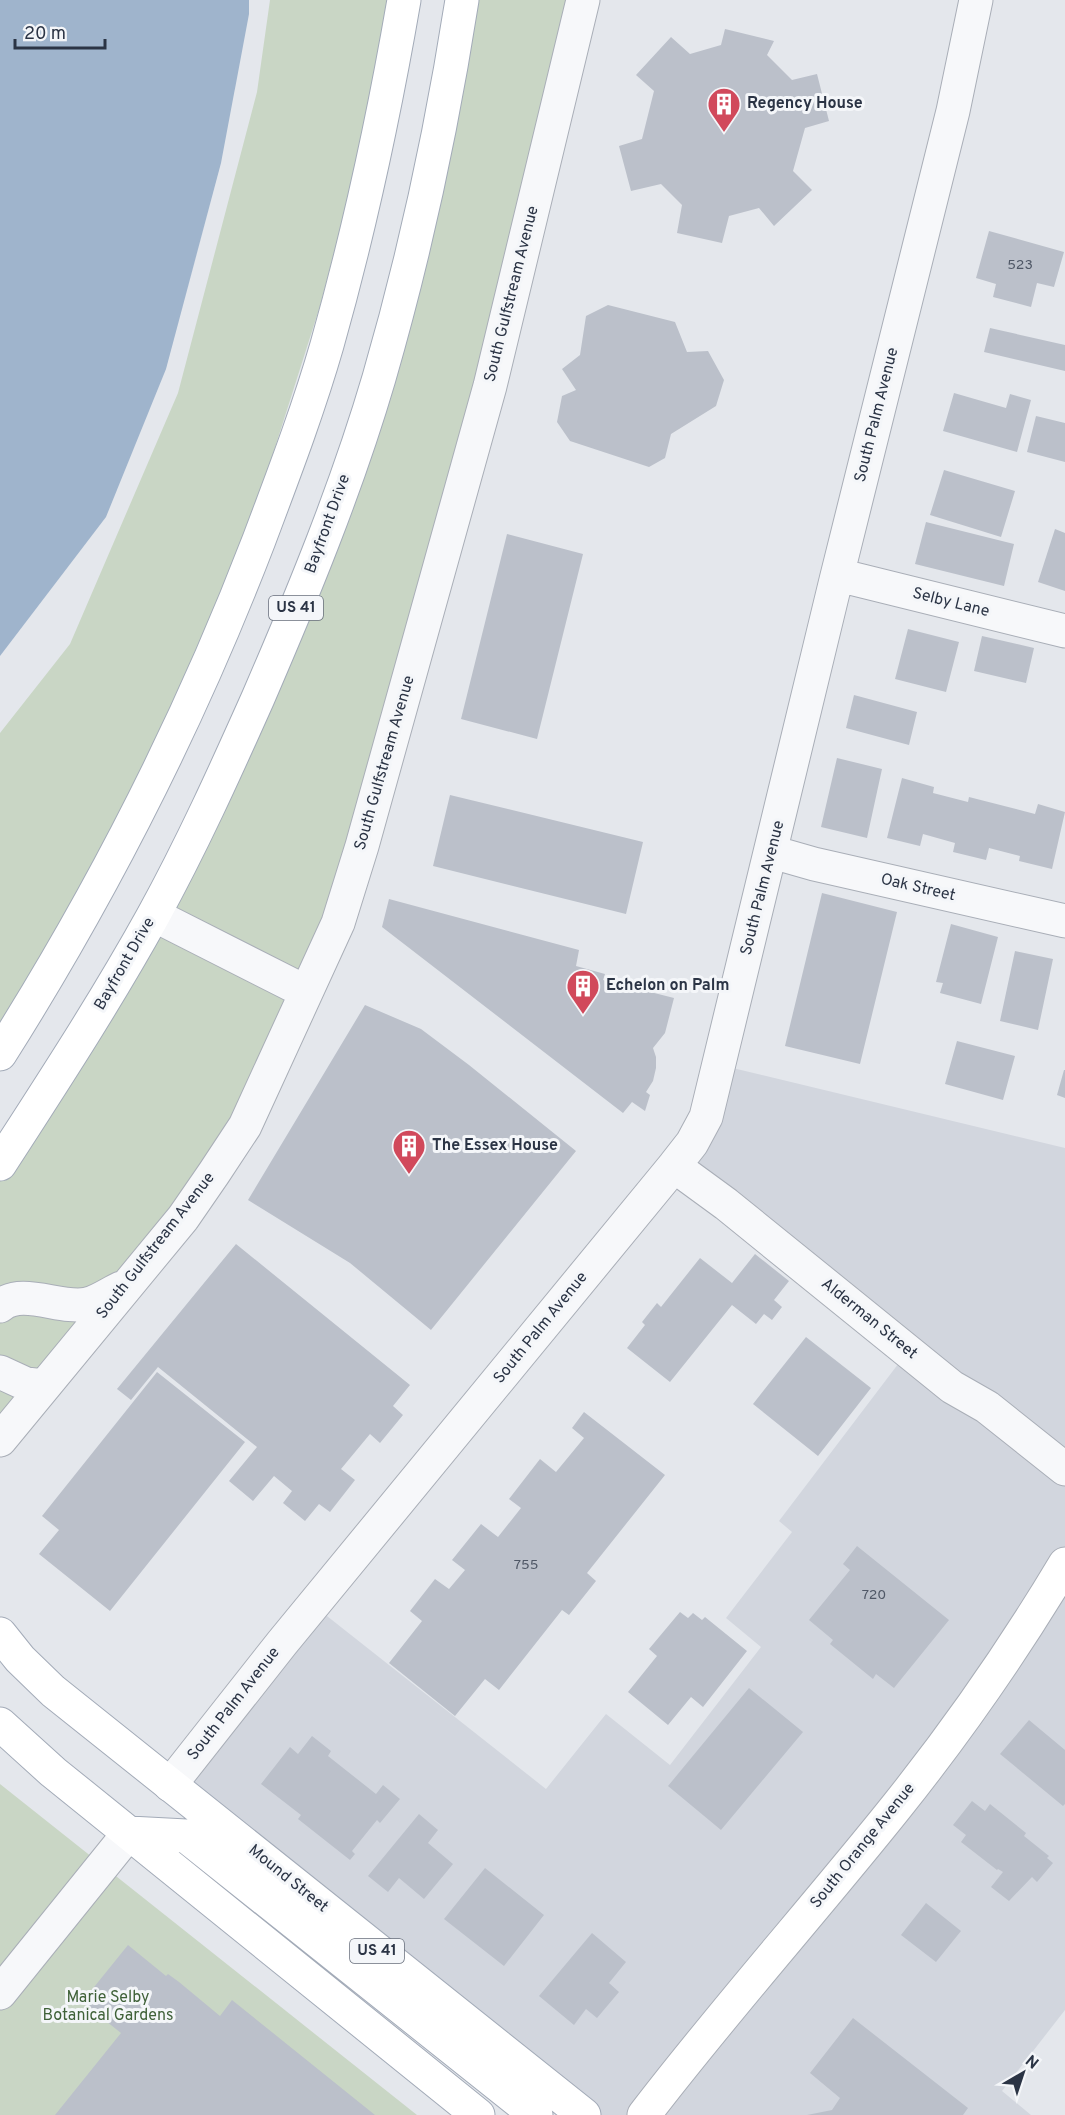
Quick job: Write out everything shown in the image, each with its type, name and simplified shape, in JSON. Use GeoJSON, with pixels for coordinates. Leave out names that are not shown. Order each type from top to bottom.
{"type":"FeatureCollection","features":[{"type":"Feature","properties":{"kind":"main road"},"geometry":{"type":"LineString","coordinates":[[0,1054],[36,998],[102,884],[169,750],[226,625],[281,483],[326,347],[362,209],[392,70],[404,0]]}},
{"type":"Feature","properties":{"kind":"main road","name":"Bayfront Drive"},"geometry":{"type":"LineString","coordinates":[[0,1164],[89,1025],[154,915],[219,787],[277,654],[331,519],[378,380],[419,231],[449,86],[462,0]]}},
{"type":"Feature","properties":{"kind":"main road","name":"South Orange Avenue"},"geometry":{"type":"LineString","coordinates":[[644,2115],[898,1805],[975,1701],[1043,1601],[1065,1564]]}},
{"type":"Feature","properties":{"kind":"main road","name":"Mound Street"},"geometry":{"type":"LineString","coordinates":[[0,1634],[20,1659],[53,1690],[584,2115]]}},
{"type":"Feature","properties":{"kind":"main road"},"geometry":{"type":"LineString","coordinates":[[0,1724],[53,1772],[478,2115]]}},
{"type":"Feature","properties":{"kind":"main road","name":"US 41"},"geometry":{"type":"LineString","coordinates":[[129,1833],[186,1836],[536,2115]]}},
{"type":"Feature","properties":{"kind":"street","name":"South Gulfstream Avenue"},"geometry":{"type":"LineString","coordinates":[[0,1440],[183,1218],[245,1126],[338,923],[365,835],[490,386],[583,0]]}},
{"type":"Feature","properties":{"kind":"street","name":"South Palm Avenue"},"geometry":{"type":"LineString","coordinates":[[170,1785],[282,1643],[674,1166],[692,1143],[706,1117],[953,111],[976,0]]}},
{"type":"Feature","properties":{"kind":"street","name":"Selby Lane"},"geometry":{"type":"LineString","coordinates":[[838,575],[1065,631]]}},
{"type":"Feature","properties":{"kind":"street","name":"Oak Street"},"geometry":{"type":"LineString","coordinates":[[772,852],[814,864],[1065,921]]}},
{"type":"Feature","properties":{"kind":"street"},"geometry":{"type":"LineString","coordinates":[[154,915],[306,992]]}},
{"type":"Feature","properties":{"kind":"street","name":"Alderman Street"},"geometry":{"type":"LineString","coordinates":[[674,1166],[726,1204],[952,1387],[987,1407],[1065,1469]]}},
{"type":"Feature","properties":{"kind":"street"},"geometry":{"type":"LineString","coordinates":[[0,1306],[4,1302],[17,1298],[72,1306],[88,1304],[128,1284]]}},
{"type":"Feature","properties":{"kind":"street"},"geometry":{"type":"LineString","coordinates":[[0,1372],[26,1384],[44,1386]]}},
{"type":"Feature","properties":{"kind":"street"},"geometry":{"type":"LineString","coordinates":[[0,1993],[129,1833]]}},
{"type":"Feature","properties":{"kind":"shaded area"},"geometry":{"type":"Polygon","coordinates":[[[720,1065],[1065,1148],[1065,2010],[1002,2091],[1031,2115],[584,2115],[170,1785],[313,1605],[546,1789],[606,1714],[670,1765],[761,1647],[726,1618],[792,1532],[779,1521],[908,1351],[674,1166],[720,1065]]]}},
{"type":"Feature","properties":{"kind":"green space"},"geometry":{"type":"Polygon","coordinates":[[[270,0],[387,0],[376,69],[346,207],[320,306],[265,479],[211,620],[154,744],[87,877],[0,1025],[0,733],[70,644],[178,393],[257,92],[270,0]]]}},
{"type":"Feature","properties":{"kind":"green space"},"geometry":{"type":"Polygon","coordinates":[[[462,0],[583,0],[362,846],[245,1126],[0,1440],[0,1164],[89,1025],[331,519],[462,0]]]}},
{"type":"Feature","properties":{"kind":"green space","name":"Marie Selby Botanical Gardens"},"geometry":{"type":"Polygon","coordinates":[[[0,1784],[417,2115],[0,2115],[0,1784]]]}},
{"type":"Feature","properties":{"kind":"water"},"geometry":{"type":"Polygon","coordinates":[[[0,0],[249,0],[249,14],[221,163],[166,369],[106,517],[0,656],[0,0]]]}},
{"type":"Feature","properties":{"kind":"building","name":"Regency House"},"geometry":{"type":"Polygon","coordinates":[[[725,29],[774,41],[767,55],[792,80],[817,74],[829,121],[805,128],[793,171],[812,190],[774,226],[759,208],[729,216],[722,243],[677,233],[682,205],[661,184],[631,191],[619,146],[642,139],[654,91],[636,75],[671,37],[690,54],[721,45],[725,29]]]}},
{"type":"Feature","properties":{"kind":"building"},"geometry":{"type":"Polygon","coordinates":[[[989,231],[1064,252],[1054,287],[1037,283],[1031,307],[993,297],[996,284],[976,278],[989,231]]]}},
{"type":"Feature","properties":{"kind":"building"},"geometry":{"type":"Polygon","coordinates":[[[608,305],[675,322],[687,352],[708,351],[724,380],[716,406],[671,434],[665,458],[649,467],[570,441],[557,422],[562,396],[576,390],[562,369],[580,355],[586,316],[608,305]]]}},
{"type":"Feature","properties":{"kind":"building"},"geometry":{"type":"Polygon","coordinates":[[[990,328],[1065,345],[1065,371],[984,352],[990,328]]]}},
{"type":"Feature","properties":{"kind":"building"},"geometry":{"type":"Polygon","coordinates":[[[954,393],[1006,408],[1010,394],[1031,400],[1017,452],[943,431],[954,393]]]}},
{"type":"Feature","properties":{"kind":"building"},"geometry":{"type":"Polygon","coordinates":[[[1036,416],[1065,423],[1065,462],[1027,452],[1036,416]]]}},
{"type":"Feature","properties":{"kind":"building"},"geometry":{"type":"Polygon","coordinates":[[[944,470],[1015,491],[1001,537],[930,515],[944,470]]]}},
{"type":"Feature","properties":{"kind":"building"},"geometry":{"type":"Polygon","coordinates":[[[926,522],[1014,544],[1004,586],[915,564],[926,522]]]}},
{"type":"Feature","properties":{"kind":"building"},"geometry":{"type":"Polygon","coordinates":[[[1055,529],[1065,533],[1065,591],[1038,582],[1055,529]]]}},
{"type":"Feature","properties":{"kind":"building"},"geometry":{"type":"Polygon","coordinates":[[[507,534],[583,554],[537,739],[461,719],[507,534]]]}},
{"type":"Feature","properties":{"kind":"building"},"geometry":{"type":"Polygon","coordinates":[[[908,629],[959,642],[946,692],[895,679],[908,629]]]}},
{"type":"Feature","properties":{"kind":"building"},"geometry":{"type":"Polygon","coordinates":[[[982,636],[1034,648],[1026,683],[974,671],[982,636]]]}},
{"type":"Feature","properties":{"kind":"building"},"geometry":{"type":"Polygon","coordinates":[[[854,695],[917,712],[909,745],[846,728],[854,695]]]}},
{"type":"Feature","properties":{"kind":"building"},"geometry":{"type":"Polygon","coordinates":[[[837,758],[882,769],[867,838],[821,827],[837,758]]]}},
{"type":"Feature","properties":{"kind":"building"},"geometry":{"type":"Polygon","coordinates":[[[902,778],[934,787],[933,793],[968,802],[969,797],[1035,814],[1038,804],[1065,812],[1052,869],[1019,861],[1020,856],[989,848],[986,860],[953,852],[955,843],[923,834],[920,846],[887,838],[902,778]]]}},
{"type":"Feature","properties":{"kind":"building"},"geometry":{"type":"Polygon","coordinates":[[[450,795],[643,842],[626,914],[433,866],[450,795]]]}},
{"type":"Feature","properties":{"kind":"building"},"geometry":{"type":"Polygon","coordinates":[[[822,893],[897,912],[860,1064],[785,1046],[822,893]]]}},
{"type":"Feature","properties":{"kind":"building","name":"Echelon on Palm"},"geometry":{"type":"Polygon","coordinates":[[[389,899],[579,950],[576,966],[605,974],[603,980],[674,998],[665,1033],[653,1048],[656,1068],[653,1081],[646,1092],[650,1095],[645,1111],[632,1102],[623,1113],[382,927],[389,899]]]}},
{"type":"Feature","properties":{"kind":"building"},"geometry":{"type":"Polygon","coordinates":[[[951,924],[998,937],[981,1004],[940,993],[943,983],[936,982],[951,924]]]}},
{"type":"Feature","properties":{"kind":"building"},"geometry":{"type":"Polygon","coordinates":[[[1015,951],[1053,959],[1038,1030],[1000,1021],[1015,951]]]}},
{"type":"Feature","properties":{"kind":"building","name":"The Essex House"},"geometry":{"type":"Polygon","coordinates":[[[365,1005],[421,1029],[576,1151],[431,1330],[350,1263],[248,1200],[365,1005]]]}},
{"type":"Feature","properties":{"kind":"building"},"geometry":{"type":"Polygon","coordinates":[[[957,1041],[1015,1056],[1003,1100],[945,1084],[957,1041]]]}},
{"type":"Feature","properties":{"kind":"building"},"geometry":{"type":"Polygon","coordinates":[[[1065,1070],[1065,1098],[1057,1095],[1065,1070]]]}},
{"type":"Feature","properties":{"kind":"building"},"geometry":{"type":"Polygon","coordinates":[[[236,1244],[410,1385],[393,1406],[403,1415],[380,1443],[370,1434],[341,1469],[355,1480],[330,1512],[319,1504],[305,1521],[283,1503],[292,1491],[274,1476],[253,1501],[229,1481],[257,1447],[158,1367],[131,1400],[117,1389],[236,1244]]]}},
{"type":"Feature","properties":{"kind":"building"},"geometry":{"type":"Polygon","coordinates":[[[755,1254],[789,1281],[774,1300],[782,1307],[772,1320],[764,1314],[756,1324],[732,1305],[670,1382],[627,1348],[645,1325],[642,1322],[657,1303],[661,1307],[700,1258],[732,1283],[755,1254]]]}},
{"type":"Feature","properties":{"kind":"building"},"geometry":{"type":"Polygon","coordinates":[[[806,1337],[871,1388],[818,1456],[753,1404],[806,1337]]]}},
{"type":"Feature","properties":{"kind":"building"},"geometry":{"type":"Polygon","coordinates":[[[157,1372],[245,1442],[110,1611],[39,1554],[59,1530],[42,1516],[157,1372]]]}},
{"type":"Feature","properties":{"kind":"building"},"geometry":{"type":"Polygon","coordinates":[[[584,1412],[665,1475],[587,1573],[596,1581],[569,1615],[562,1610],[499,1690],[485,1679],[455,1716],[389,1663],[422,1621],[410,1611],[435,1579],[449,1589],[465,1570],[452,1560],[481,1524],[498,1537],[521,1508],[509,1499],[540,1459],[556,1472],[584,1438],[572,1428],[584,1412]]]}},
{"type":"Feature","properties":{"kind":"building"},"geometry":{"type":"Polygon","coordinates":[[[857,1546],[949,1620],[894,1688],[876,1674],[873,1679],[830,1644],[833,1640],[809,1620],[850,1570],[843,1564],[857,1546]]]}},
{"type":"Feature","properties":{"kind":"building"},"geometry":{"type":"Polygon","coordinates":[[[680,1612],[688,1618],[693,1613],[702,1620],[705,1617],[747,1651],[703,1707],[691,1697],[668,1725],[628,1692],[657,1656],[649,1649],[680,1612]]]}},
{"type":"Feature","properties":{"kind":"building"},"geometry":{"type":"Polygon","coordinates":[[[749,1688],[803,1732],[721,1830],[668,1786],[749,1688]]]}},
{"type":"Feature","properties":{"kind":"building"},"geometry":{"type":"Polygon","coordinates":[[[1029,1720],[1065,1750],[1065,1804],[1063,1806],[1000,1754],[1029,1720]]]}},
{"type":"Feature","properties":{"kind":"building"},"geometry":{"type":"Polygon","coordinates":[[[312,1736],[331,1751],[328,1756],[376,1794],[383,1785],[400,1799],[380,1823],[377,1820],[352,1851],[355,1854],[350,1860],[298,1819],[301,1815],[261,1784],[290,1747],[298,1754],[312,1736]]]}},
{"type":"Feature","properties":{"kind":"building"},"geometry":{"type":"Polygon","coordinates":[[[972,1801],[985,1811],[990,1804],[1026,1833],[1024,1836],[1049,1856],[1047,1858],[1053,1863],[1037,1882],[1032,1877],[1009,1901],[991,1887],[1003,1872],[997,1870],[961,1842],[966,1835],[953,1825],[972,1801]]]}},
{"type":"Feature","properties":{"kind":"building"},"geometry":{"type":"Polygon","coordinates":[[[419,1814],[438,1830],[428,1843],[453,1864],[424,1899],[399,1878],[388,1892],[368,1876],[419,1814]]]}},
{"type":"Feature","properties":{"kind":"building"},"geometry":{"type":"Polygon","coordinates":[[[485,1868],[544,1915],[504,1966],[444,1919],[485,1868]]]}},
{"type":"Feature","properties":{"kind":"building"},"geometry":{"type":"Polygon","coordinates":[[[926,1903],[961,1931],[936,1962],[901,1935],[926,1903]]]}},
{"type":"Feature","properties":{"kind":"building"},"geometry":{"type":"Polygon","coordinates":[[[592,1933],[626,1962],[609,1983],[619,1992],[597,2018],[586,2009],[574,2025],[539,1996],[592,1933]]]}},
{"type":"Feature","properties":{"kind":"building"},"geometry":{"type":"Polygon","coordinates":[[[128,1945],[166,1976],[168,1974],[179,1982],[220,2016],[232,2000],[375,2115],[55,2115],[121,2033],[82,2002],[128,1945]]]}},
{"type":"Feature","properties":{"kind":"building"},"geometry":{"type":"Polygon","coordinates":[[[853,2018],[968,2108],[963,2115],[807,2115],[832,2110],[840,2098],[810,2073],[853,2018]]]}},
{"type":"Feature","properties":{"kind":"place","name":"Regency House"},"geometry":{"type":"Point","coordinates":[724,133]}},
{"type":"Feature","properties":{"kind":"place","name":"Echelon on Palm"},"geometry":{"type":"Point","coordinates":[583,1015]}},
{"type":"Feature","properties":{"kind":"place","name":"The Essex House"},"geometry":{"type":"Point","coordinates":[409,1175]}}]}
